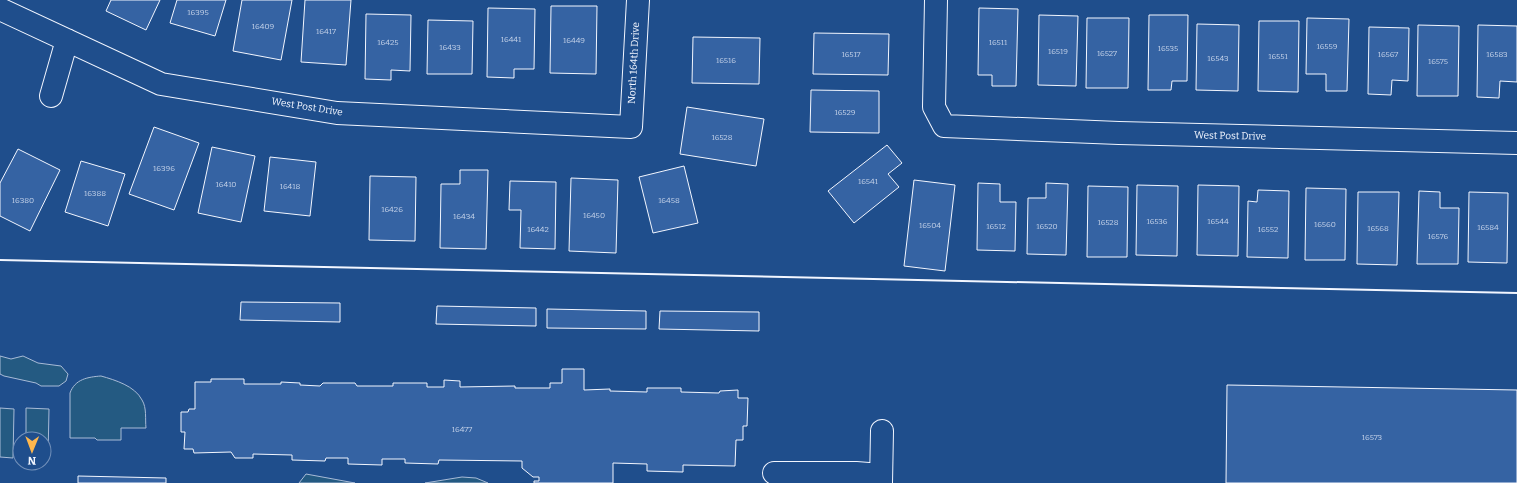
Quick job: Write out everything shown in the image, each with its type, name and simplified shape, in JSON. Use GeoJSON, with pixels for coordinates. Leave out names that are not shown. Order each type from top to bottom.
{"type":"FeatureCollection","features":[{"type":"Feature","properties":{"kind":"street","name":"North 164th Drive"},"geometry":{"type":"LineString","coordinates":[[631,126],[638,0]]}},
{"type":"Feature","properties":{"kind":"street","name":"West Post Drive"},"geometry":{"type":"LineString","coordinates":[[936,0],[934,107],[944,126],[1119,133],[1517,143]]}},
{"type":"Feature","properties":{"kind":"street","name":"West Post Drive"},"geometry":{"type":"LineString","coordinates":[[0,9],[161,84],[337,113],[631,126]]}},
{"type":"Feature","properties":{"kind":"street"},"geometry":{"type":"LineString","coordinates":[[51,96],[67,40]]}},
{"type":"Feature","properties":{"kind":"street"},"geometry":{"type":"LineString","coordinates":[[774,473],[856,472],[881,479],[882,431]]}},
{"type":"Feature","properties":{"kind":"shaded area"},"geometry":{"type":"Polygon","coordinates":[[[0,356],[11,359],[23,356],[38,363],[61,366],[68,374],[66,381],[59,386],[41,386],[36,383],[4,376],[0,374],[0,356]]]}},
{"type":"Feature","properties":{"kind":"shaded area"},"geometry":{"type":"Polygon","coordinates":[[[101,376],[130,387],[139,395],[145,406],[146,428],[121,428],[121,440],[70,438],[70,393],[72,388],[82,380],[101,376]]]}},
{"type":"Feature","properties":{"kind":"shaded area"},"geometry":{"type":"Polygon","coordinates":[[[0,408],[14,409],[12,458],[0,457],[0,408]]]}},
{"type":"Feature","properties":{"kind":"shaded area"},"geometry":{"type":"Polygon","coordinates":[[[26,408],[49,409],[49,431],[26,431],[26,408]]]}},
{"type":"Feature","properties":{"kind":"shaded area"},"geometry":{"type":"Polygon","coordinates":[[[306,474],[355,483],[299,483],[306,474]]]}},
{"type":"Feature","properties":{"kind":"shaded area"},"geometry":{"type":"Polygon","coordinates":[[[462,477],[476,478],[488,483],[425,483],[462,477]]]}},
{"type":"Feature","properties":{"kind":"building"},"geometry":{"type":"Polygon","coordinates":[[[111,0],[160,0],[146,30],[106,11],[111,0]]]}},
{"type":"Feature","properties":{"kind":"building"},"geometry":{"type":"Polygon","coordinates":[[[177,0],[226,0],[215,36],[170,23],[177,0]]]}},
{"type":"Feature","properties":{"kind":"building"},"geometry":{"type":"Polygon","coordinates":[[[242,0],[292,0],[281,60],[233,51],[242,0]]]}},
{"type":"Feature","properties":{"kind":"building"},"geometry":{"type":"Polygon","coordinates":[[[305,0],[351,0],[346,65],[301,62],[305,0]]]}},
{"type":"Feature","properties":{"kind":"building"},"geometry":{"type":"Polygon","coordinates":[[[551,6],[597,6],[596,74],[550,73],[551,6]]]}},
{"type":"Feature","properties":{"kind":"building"},"geometry":{"type":"Polygon","coordinates":[[[488,8],[535,9],[534,69],[514,69],[514,78],[487,77],[488,8]]]}},
{"type":"Feature","properties":{"kind":"building"},"geometry":{"type":"Polygon","coordinates":[[[979,8],[1018,9],[1016,86],[992,86],[992,75],[978,75],[979,8]]]}},
{"type":"Feature","properties":{"kind":"building"},"geometry":{"type":"Polygon","coordinates":[[[366,14],[411,15],[410,71],[391,70],[391,80],[365,79],[366,14]]]}},
{"type":"Feature","properties":{"kind":"building"},"geometry":{"type":"Polygon","coordinates":[[[1039,15],[1078,16],[1076,86],[1038,85],[1039,15]]]}},
{"type":"Feature","properties":{"kind":"building"},"geometry":{"type":"Polygon","coordinates":[[[1149,15],[1188,15],[1187,81],[1172,81],[1171,90],[1148,90],[1149,15]]]}},
{"type":"Feature","properties":{"kind":"building"},"geometry":{"type":"Polygon","coordinates":[[[1087,18],[1129,18],[1128,88],[1086,88],[1087,18]]]}},
{"type":"Feature","properties":{"kind":"building"},"geometry":{"type":"Polygon","coordinates":[[[1307,18],[1349,19],[1347,91],[1326,91],[1326,74],[1306,74],[1307,18]]]}},
{"type":"Feature","properties":{"kind":"building"},"geometry":{"type":"Polygon","coordinates":[[[428,20],[473,21],[472,74],[427,74],[428,20]]]}},
{"type":"Feature","properties":{"kind":"building"},"geometry":{"type":"Polygon","coordinates":[[[1259,21],[1299,21],[1298,92],[1258,91],[1259,21]]]}},
{"type":"Feature","properties":{"kind":"building"},"geometry":{"type":"Polygon","coordinates":[[[1197,24],[1239,25],[1238,91],[1196,90],[1197,24]]]}},
{"type":"Feature","properties":{"kind":"building"},"geometry":{"type":"Polygon","coordinates":[[[1418,25],[1459,26],[1458,96],[1417,96],[1418,25]]]}},
{"type":"Feature","properties":{"kind":"building"},"geometry":{"type":"Polygon","coordinates":[[[1478,25],[1517,26],[1517,82],[1500,81],[1499,98],[1477,97],[1478,25]]]}},
{"type":"Feature","properties":{"kind":"building"},"geometry":{"type":"Polygon","coordinates":[[[1369,27],[1409,28],[1408,81],[1392,80],[1391,95],[1368,94],[1369,27]]]}},
{"type":"Feature","properties":{"kind":"building"},"geometry":{"type":"Polygon","coordinates":[[[814,33],[889,34],[888,75],[813,74],[814,33]]]}},
{"type":"Feature","properties":{"kind":"building"},"geometry":{"type":"Polygon","coordinates":[[[693,37],[760,38],[759,84],[692,83],[693,37]]]}},
{"type":"Feature","properties":{"kind":"building"},"geometry":{"type":"Polygon","coordinates":[[[811,90],[879,91],[879,133],[810,132],[811,90]]]}},
{"type":"Feature","properties":{"kind":"building"},"geometry":{"type":"Polygon","coordinates":[[[687,107],[764,119],[756,166],[680,154],[687,107]]]}},
{"type":"Feature","properties":{"kind":"building"},"geometry":{"type":"Polygon","coordinates":[[[154,127],[199,143],[174,210],[129,194],[154,127]]]}},
{"type":"Feature","properties":{"kind":"building"},"geometry":{"type":"Polygon","coordinates":[[[887,145],[902,163],[888,174],[899,187],[854,223],[828,191],[887,145]]]}},
{"type":"Feature","properties":{"kind":"building"},"geometry":{"type":"Polygon","coordinates":[[[212,147],[255,156],[241,222],[198,213],[212,147]]]}},
{"type":"Feature","properties":{"kind":"building"},"geometry":{"type":"Polygon","coordinates":[[[18,149],[60,170],[30,231],[0,216],[0,183],[18,149]]]}},
{"type":"Feature","properties":{"kind":"building"},"geometry":{"type":"Polygon","coordinates":[[[270,157],[316,162],[310,216],[264,211],[270,157]]]}},
{"type":"Feature","properties":{"kind":"building"},"geometry":{"type":"Polygon","coordinates":[[[81,161],[125,174],[108,226],[65,212],[81,161]]]}},
{"type":"Feature","properties":{"kind":"building"},"geometry":{"type":"Polygon","coordinates":[[[684,166],[698,223],[653,233],[639,177],[684,166]]]}},
{"type":"Feature","properties":{"kind":"building"},"geometry":{"type":"Polygon","coordinates":[[[460,170],[488,170],[486,249],[440,248],[441,184],[460,184],[460,170]]]}},
{"type":"Feature","properties":{"kind":"building"},"geometry":{"type":"Polygon","coordinates":[[[370,176],[416,177],[415,241],[369,240],[370,176]]]}},
{"type":"Feature","properties":{"kind":"building"},"geometry":{"type":"Polygon","coordinates":[[[571,178],[618,180],[616,253],[569,251],[571,178]]]}},
{"type":"Feature","properties":{"kind":"building"},"geometry":{"type":"Polygon","coordinates":[[[914,180],[955,185],[945,271],[904,266],[914,180]]]}},
{"type":"Feature","properties":{"kind":"building"},"geometry":{"type":"Polygon","coordinates":[[[510,181],[556,182],[555,249],[520,248],[521,210],[509,210],[510,181]]]}},
{"type":"Feature","properties":{"kind":"building"},"geometry":{"type":"Polygon","coordinates":[[[978,183],[1000,184],[1000,202],[1016,202],[1015,251],[977,250],[978,183]]]}},
{"type":"Feature","properties":{"kind":"building"},"geometry":{"type":"Polygon","coordinates":[[[1046,183],[1068,184],[1066,255],[1027,254],[1028,198],[1046,198],[1046,183]]]}},
{"type":"Feature","properties":{"kind":"building"},"geometry":{"type":"Polygon","coordinates":[[[1137,185],[1178,186],[1177,256],[1136,255],[1137,185]]]}},
{"type":"Feature","properties":{"kind":"building"},"geometry":{"type":"Polygon","coordinates":[[[1198,185],[1239,186],[1238,256],[1197,255],[1198,185]]]}},
{"type":"Feature","properties":{"kind":"building"},"geometry":{"type":"Polygon","coordinates":[[[1088,186],[1128,187],[1127,257],[1087,257],[1088,186]]]}},
{"type":"Feature","properties":{"kind":"building"},"geometry":{"type":"Polygon","coordinates":[[[1306,188],[1346,189],[1345,260],[1305,260],[1306,188]]]}},
{"type":"Feature","properties":{"kind":"building"},"geometry":{"type":"Polygon","coordinates":[[[1258,190],[1289,191],[1288,258],[1247,257],[1248,201],[1257,202],[1258,190]]]}},
{"type":"Feature","properties":{"kind":"building"},"geometry":{"type":"Polygon","coordinates":[[[1419,191],[1440,192],[1440,208],[1459,208],[1458,264],[1417,264],[1419,191]]]}},
{"type":"Feature","properties":{"kind":"building"},"geometry":{"type":"Polygon","coordinates":[[[1358,192],[1399,192],[1397,265],[1357,264],[1358,192]]]}},
{"type":"Feature","properties":{"kind":"building"},"geometry":{"type":"Polygon","coordinates":[[[1469,192],[1508,193],[1507,263],[1468,262],[1469,192]]]}},
{"type":"Feature","properties":{"kind":"building"},"geometry":{"type":"Polygon","coordinates":[[[241,302],[340,303],[340,322],[240,320],[241,302]]]}},
{"type":"Feature","properties":{"kind":"building"},"geometry":{"type":"Polygon","coordinates":[[[437,306],[536,308],[536,326],[436,324],[437,306]]]}},
{"type":"Feature","properties":{"kind":"building"},"geometry":{"type":"Polygon","coordinates":[[[547,309],[646,311],[646,329],[547,328],[547,309]]]}},
{"type":"Feature","properties":{"kind":"building"},"geometry":{"type":"Polygon","coordinates":[[[660,311],[759,312],[759,331],[659,329],[660,311]]]}},
{"type":"Feature","properties":{"kind":"building"},"geometry":{"type":"Polygon","coordinates":[[[562,369],[584,369],[584,390],[610,389],[610,391],[647,392],[647,388],[681,388],[681,392],[719,393],[720,391],[738,390],[738,398],[748,398],[747,426],[743,426],[743,440],[736,440],[735,466],[683,465],[683,472],[647,471],[647,464],[613,463],[613,483],[534,483],[534,481],[539,481],[539,477],[533,477],[522,468],[522,461],[439,460],[438,464],[405,463],[405,459],[382,459],[382,465],[348,464],[348,458],[326,458],[325,461],[292,460],[292,455],[253,454],[253,458],[235,458],[231,452],[194,453],[193,449],[184,449],[185,432],[181,432],[181,412],[188,412],[189,409],[195,409],[195,382],[211,382],[211,379],[244,379],[244,384],[281,384],[281,382],[320,386],[323,383],[355,383],[357,386],[393,386],[393,383],[427,383],[427,387],[444,387],[444,380],[460,381],[460,387],[515,386],[515,388],[550,388],[550,383],[562,383],[562,369]]]}},
{"type":"Feature","properties":{"kind":"building"},"geometry":{"type":"Polygon","coordinates":[[[1227,385],[1517,390],[1517,483],[1226,483],[1227,385]]]}},
{"type":"Feature","properties":{"kind":"building"},"geometry":{"type":"Polygon","coordinates":[[[78,476],[166,478],[166,483],[78,483],[78,476]]]}},
{"type":"Feature","properties":{"kind":"wall"},"geometry":{"type":"LineString","coordinates":[[0,260],[1517,293]]}}]}
